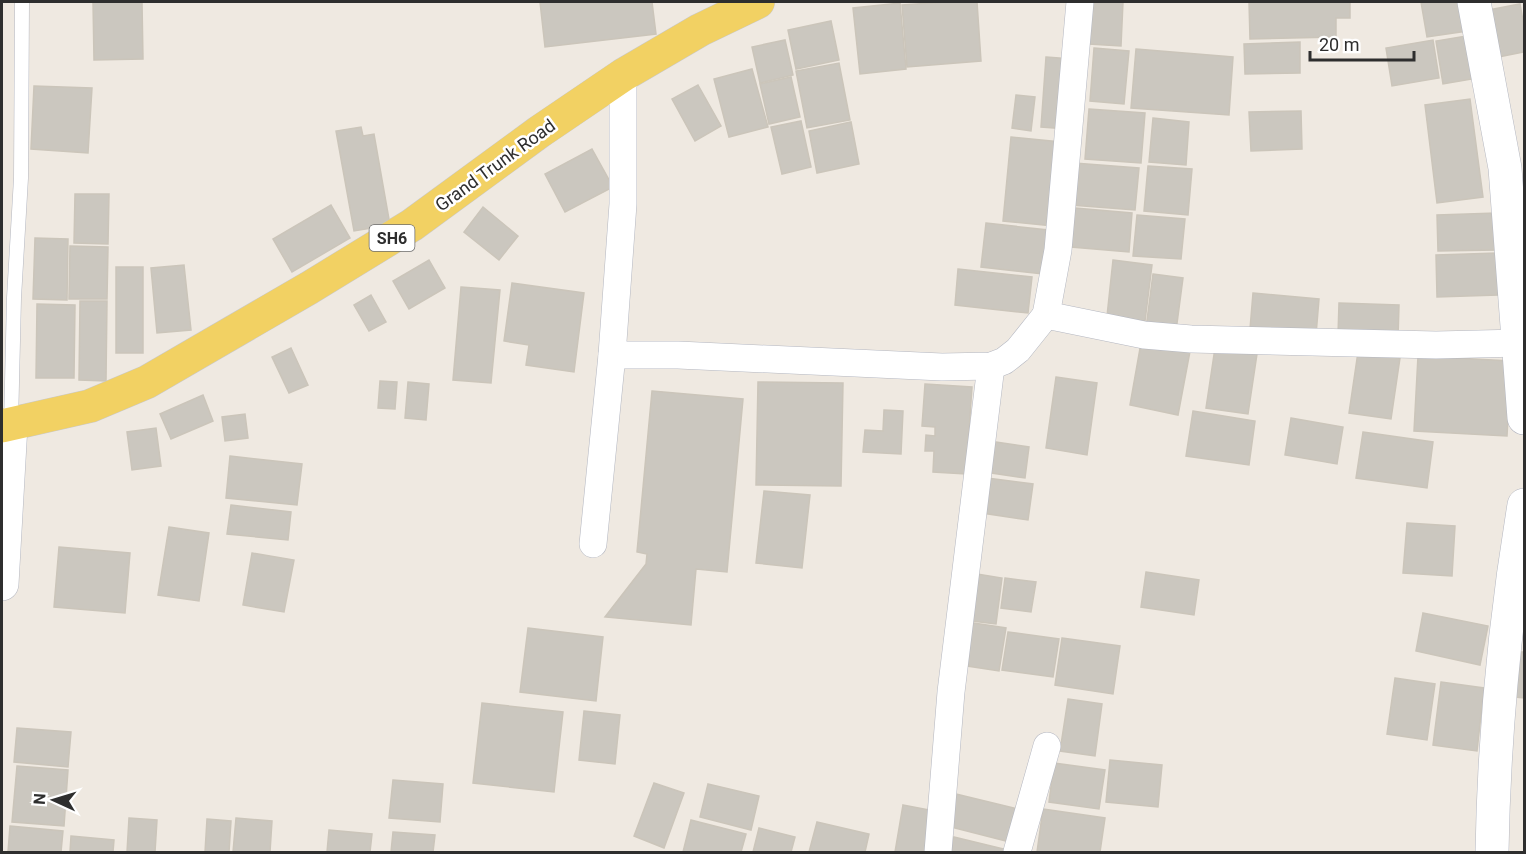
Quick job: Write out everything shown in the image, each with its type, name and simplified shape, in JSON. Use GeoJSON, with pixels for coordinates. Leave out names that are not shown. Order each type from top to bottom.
{"type":"FeatureCollection","features":[{"type":"Feature","properties":{"kind":"main road","name":"Grand Trunk Road"},"geometry":{"type":"LineString","coordinates":[[6,425],[90,406],[147,382],[412,225],[539,132],[623,75],[700,30],[758,2]]}},
{"type":"Feature","properties":{"kind":"street"},"geometry":{"type":"LineString","coordinates":[[612,355],[678,355],[942,367],[991,366],[1004,362],[1018,350],[1046,315],[1058,250],[1080,2]]}},
{"type":"Feature","properties":{"kind":"street"},"geometry":{"type":"LineString","coordinates":[[1474,2],[1505,168],[1520,281],[1520,343],[1524,418]]}},
{"type":"Feature","properties":{"kind":"street"},"geometry":{"type":"LineString","coordinates":[[593,544],[612,355],[623,204],[623,75]]}},
{"type":"Feature","properties":{"kind":"street"},"geometry":{"type":"LineString","coordinates":[[1046,315],[1144,334],[1191,339],[1436,345],[1520,343]]}},
{"type":"Feature","properties":{"kind":"street"},"geometry":{"type":"LineString","coordinates":[[938,852],[951,692],[991,366]]}},
{"type":"Feature","properties":{"kind":"street"},"geometry":{"type":"LineString","coordinates":[[2,584],[6,425]]}},
{"type":"Feature","properties":{"kind":"street"},"geometry":{"type":"LineString","coordinates":[[1492,852],[1493,789],[1512,575],[1524,504]]}},
{"type":"Feature","properties":{"kind":"street"},"geometry":{"type":"LineString","coordinates":[[1017,852],[1047,746]]}},
{"type":"Feature","properties":{"kind":"lane"},"geometry":{"type":"LineString","coordinates":[[6,425],[21,167],[22,2]]}},
{"type":"Feature","properties":{"kind":"building"},"geometry":{"type":"Polygon","coordinates":[[[93,2],[142,2],[143,59],[94,60],[93,2]]]}},
{"type":"Feature","properties":{"kind":"building"},"geometry":{"type":"Polygon","coordinates":[[[540,2],[652,2],[656,34],[545,47],[540,2]]]}},
{"type":"Feature","properties":{"kind":"building"},"geometry":{"type":"Polygon","coordinates":[[[977,2],[981,61],[907,67],[902,5],[977,2]]]}},
{"type":"Feature","properties":{"kind":"building"},"geometry":{"type":"Polygon","coordinates":[[[1091,2],[1123,2],[1121,46],[1089,44],[1091,2]]]}},
{"type":"Feature","properties":{"kind":"building"},"geometry":{"type":"Polygon","coordinates":[[[1249,2],[1350,2],[1350,18],[1336,18],[1336,37],[1250,39],[1249,2]]]}},
{"type":"Feature","properties":{"kind":"building"},"geometry":{"type":"Polygon","coordinates":[[[1421,2],[1463,2],[1467,31],[1427,37],[1421,2]]]}},
{"type":"Feature","properties":{"kind":"building"},"geometry":{"type":"Polygon","coordinates":[[[900,3],[906,69],[860,74],[853,8],[900,3]]]}},
{"type":"Feature","properties":{"kind":"building"},"geometry":{"type":"Polygon","coordinates":[[[1520,4],[1524,26],[1524,52],[1498,57],[1488,10],[1520,4]]]}},
{"type":"Feature","properties":{"kind":"building"},"geometry":{"type":"Polygon","coordinates":[[[831,21],[839,60],[796,69],[788,30],[831,21]]]}},
{"type":"Feature","properties":{"kind":"building"},"geometry":{"type":"Polygon","coordinates":[[[1472,35],[1478,78],[1443,84],[1436,41],[1472,35]]]}},
{"type":"Feature","properties":{"kind":"building"},"geometry":{"type":"Polygon","coordinates":[[[785,40],[793,75],[760,83],[752,47],[785,40]]]}},
{"type":"Feature","properties":{"kind":"building"},"geometry":{"type":"Polygon","coordinates":[[[1433,40],[1439,78],[1392,86],[1386,48],[1433,40]]]}},
{"type":"Feature","properties":{"kind":"building"},"geometry":{"type":"Polygon","coordinates":[[[1300,42],[1300,73],[1245,74],[1244,44],[1300,42]]]}},
{"type":"Feature","properties":{"kind":"building"},"geometry":{"type":"Polygon","coordinates":[[[1094,48],[1129,51],[1124,104],[1090,101],[1094,48]]]}},
{"type":"Feature","properties":{"kind":"building"},"geometry":{"type":"Polygon","coordinates":[[[1136,49],[1233,57],[1229,115],[1131,108],[1136,49]]]}},
{"type":"Feature","properties":{"kind":"building"},"geometry":{"type":"Polygon","coordinates":[[[1046,57],[1072,59],[1067,129],[1041,127],[1046,57]]]}},
{"type":"Feature","properties":{"kind":"building"},"geometry":{"type":"Polygon","coordinates":[[[839,63],[850,120],[807,128],[796,71],[839,63]]]}},
{"type":"Feature","properties":{"kind":"building"},"geometry":{"type":"Polygon","coordinates":[[[752,69],[768,127],[729,137],[714,79],[752,69]]]}},
{"type":"Feature","properties":{"kind":"building"},"geometry":{"type":"Polygon","coordinates":[[[791,77],[800,117],[769,124],[760,84],[791,77]]]}},
{"type":"Feature","properties":{"kind":"building"},"geometry":{"type":"Polygon","coordinates":[[[698,85],[721,126],[695,141],[672,99],[698,85]]]}},
{"type":"Feature","properties":{"kind":"building"},"geometry":{"type":"Polygon","coordinates":[[[34,86],[92,88],[88,153],[31,149],[34,86]]]}},
{"type":"Feature","properties":{"kind":"building"},"geometry":{"type":"Polygon","coordinates":[[[1016,95],[1035,97],[1031,131],[1012,128],[1016,95]]]}},
{"type":"Feature","properties":{"kind":"building"},"geometry":{"type":"Polygon","coordinates":[[[1470,99],[1483,197],[1437,203],[1425,105],[1470,99]]]}},
{"type":"Feature","properties":{"kind":"building"},"geometry":{"type":"Polygon","coordinates":[[[1089,109],[1145,113],[1141,163],[1085,159],[1089,109]]]}},
{"type":"Feature","properties":{"kind":"building"},"geometry":{"type":"Polygon","coordinates":[[[1301,111],[1302,149],[1251,151],[1249,112],[1301,111]]]}},
{"type":"Feature","properties":{"kind":"building"},"geometry":{"type":"Polygon","coordinates":[[[1153,118],[1189,122],[1186,165],[1149,162],[1153,118]]]}},
{"type":"Feature","properties":{"kind":"building"},"geometry":{"type":"Polygon","coordinates":[[[801,121],[811,167],[782,174],[771,127],[801,121]]]}},
{"type":"Feature","properties":{"kind":"building"},"geometry":{"type":"Polygon","coordinates":[[[851,122],[859,164],[817,173],[809,131],[851,122]]]}},
{"type":"Feature","properties":{"kind":"building"},"geometry":{"type":"Polygon","coordinates":[[[361,127],[363,136],[374,134],[390,225],[354,231],[336,131],[361,127]]]}},
{"type":"Feature","properties":{"kind":"building"},"geometry":{"type":"Polygon","coordinates":[[[1011,137],[1061,142],[1053,226],[1003,221],[1011,137]]]}},
{"type":"Feature","properties":{"kind":"building"},"geometry":{"type":"Polygon","coordinates":[[[592,149],[613,187],[565,212],[545,174],[592,149]]]}},
{"type":"Feature","properties":{"kind":"building"},"geometry":{"type":"Polygon","coordinates":[[[1074,163],[1139,168],[1135,210],[1071,205],[1074,163]]]}},
{"type":"Feature","properties":{"kind":"building"},"geometry":{"type":"Polygon","coordinates":[[[1148,166],[1192,169],[1188,215],[1144,211],[1148,166]]]}},
{"type":"Feature","properties":{"kind":"building"},"geometry":{"type":"Polygon","coordinates":[[[75,194],[109,194],[108,244],[74,243],[75,194]]]}},
{"type":"Feature","properties":{"kind":"building"},"geometry":{"type":"Polygon","coordinates":[[[331,205],[350,238],[292,272],[273,239],[331,205]]]}},
{"type":"Feature","properties":{"kind":"building"},"geometry":{"type":"Polygon","coordinates":[[[483,207],[518,236],[499,260],[464,232],[483,207]]]}},
{"type":"Feature","properties":{"kind":"building"},"geometry":{"type":"Polygon","coordinates":[[[1075,208],[1132,213],[1129,252],[1071,247],[1075,208]]]}},
{"type":"Feature","properties":{"kind":"building"},"geometry":{"type":"Polygon","coordinates":[[[1496,213],[1497,250],[1438,251],[1437,215],[1496,213]]]}},
{"type":"Feature","properties":{"kind":"building"},"geometry":{"type":"Polygon","coordinates":[[[1137,215],[1185,219],[1181,259],[1133,256],[1137,215]]]}},
{"type":"Feature","properties":{"kind":"building"},"geometry":{"type":"Polygon","coordinates":[[[986,223],[1048,230],[1043,274],[981,267],[986,223]]]}},
{"type":"Feature","properties":{"kind":"building"},"geometry":{"type":"Polygon","coordinates":[[[35,238],[68,239],[67,300],[33,299],[35,238]]]}},
{"type":"Feature","properties":{"kind":"building"},"geometry":{"type":"Polygon","coordinates":[[[70,246],[108,247],[107,299],[69,299],[70,246]]]}},
{"type":"Feature","properties":{"kind":"building"},"geometry":{"type":"Polygon","coordinates":[[[1497,253],[1498,295],[1437,297],[1436,255],[1497,253]]]}},
{"type":"Feature","properties":{"kind":"building"},"geometry":{"type":"Polygon","coordinates":[[[429,260],[445,288],[409,309],[393,281],[429,260]]]}},
{"type":"Feature","properties":{"kind":"building"},"geometry":{"type":"Polygon","coordinates":[[[1113,260],[1152,265],[1145,321],[1107,316],[1113,260]]]}},
{"type":"Feature","properties":{"kind":"building"},"geometry":{"type":"Polygon","coordinates":[[[184,265],[191,330],[157,333],[151,268],[184,265]]]}},
{"type":"Feature","properties":{"kind":"building"},"geometry":{"type":"Polygon","coordinates":[[[116,267],[143,267],[143,353],[116,353],[116,267]]]}},
{"type":"Feature","properties":{"kind":"building"},"geometry":{"type":"Polygon","coordinates":[[[958,269],[1032,277],[1028,313],[955,305],[958,269]]]}},
{"type":"Feature","properties":{"kind":"building"},"geometry":{"type":"Polygon","coordinates":[[[1153,274],[1183,278],[1176,331],[1146,328],[1153,274]]]}},
{"type":"Feature","properties":{"kind":"building"},"geometry":{"type":"Polygon","coordinates":[[[512,283],[584,293],[574,372],[526,365],[529,345],[504,341],[512,283]]]}},
{"type":"Feature","properties":{"kind":"building"},"geometry":{"type":"Polygon","coordinates":[[[461,287],[500,290],[491,383],[453,380],[461,287]]]}},
{"type":"Feature","properties":{"kind":"building"},"geometry":{"type":"Polygon","coordinates":[[[1253,293],[1319,299],[1316,335],[1250,329],[1253,293]]]}},
{"type":"Feature","properties":{"kind":"building"},"geometry":{"type":"Polygon","coordinates":[[[371,295],[386,322],[369,331],[354,305],[371,295]]]}},
{"type":"Feature","properties":{"kind":"building"},"geometry":{"type":"Polygon","coordinates":[[[80,301],[107,301],[106,381],[79,380],[80,301]]]}},
{"type":"Feature","properties":{"kind":"building"},"geometry":{"type":"Polygon","coordinates":[[[1339,303],[1399,305],[1398,337],[1338,335],[1339,303]]]}},
{"type":"Feature","properties":{"kind":"building"},"geometry":{"type":"Polygon","coordinates":[[[37,304],[75,305],[74,378],[36,378],[37,304]]]}},
{"type":"Feature","properties":{"kind":"building"},"geometry":{"type":"Polygon","coordinates":[[[1142,337],[1191,346],[1178,415],[1130,405],[1142,337]]]}},
{"type":"Feature","properties":{"kind":"building"},"geometry":{"type":"Polygon","coordinates":[[[291,348],[308,385],[289,393],[272,357],[291,348]]]}},
{"type":"Feature","properties":{"kind":"building"},"geometry":{"type":"Polygon","coordinates":[[[1215,348],[1257,354],[1248,414],[1206,408],[1215,348]]]}},
{"type":"Feature","properties":{"kind":"building"},"geometry":{"type":"Polygon","coordinates":[[[1358,352],[1400,358],[1391,419],[1349,413],[1358,352]]]}},
{"type":"Feature","properties":{"kind":"building"},"geometry":{"type":"Polygon","coordinates":[[[1418,356],[1511,361],[1507,436],[1414,431],[1418,356]]]}},
{"type":"Feature","properties":{"kind":"building"},"geometry":{"type":"Polygon","coordinates":[[[1056,377],[1097,383],[1087,455],[1046,448],[1056,377]]]}},
{"type":"Feature","properties":{"kind":"building"},"geometry":{"type":"Polygon","coordinates":[[[380,381],[397,382],[395,409],[378,408],[380,381]]]}},
{"type":"Feature","properties":{"kind":"building"},"geometry":{"type":"Polygon","coordinates":[[[408,382],[429,384],[426,420],[405,418],[408,382]]]}},
{"type":"Feature","properties":{"kind":"building"},"geometry":{"type":"Polygon","coordinates":[[[758,382],[843,383],[841,486],[756,485],[758,382]]]}},
{"type":"Feature","properties":{"kind":"building"},"geometry":{"type":"Polygon","coordinates":[[[925,384],[972,387],[966,474],[933,472],[934,451],[925,451],[926,435],[935,436],[935,427],[922,426],[925,384]]]}},
{"type":"Feature","properties":{"kind":"building"},"geometry":{"type":"Polygon","coordinates":[[[652,391],[743,399],[727,572],[696,569],[691,625],[605,617],[646,564],[647,554],[637,552],[652,391]]]}},
{"type":"Feature","properties":{"kind":"building"},"geometry":{"type":"Polygon","coordinates":[[[203,395],[213,421],[171,439],[160,414],[203,395]]]}},
{"type":"Feature","properties":{"kind":"building"},"geometry":{"type":"Polygon","coordinates":[[[884,410],[903,411],[901,454],[863,452],[865,430],[883,431],[884,410]]]}},
{"type":"Feature","properties":{"kind":"building"},"geometry":{"type":"Polygon","coordinates":[[[1193,411],[1255,421],[1249,465],[1186,456],[1193,411]]]}},
{"type":"Feature","properties":{"kind":"building"},"geometry":{"type":"Polygon","coordinates":[[[245,414],[248,438],[225,441],[222,417],[245,414]]]}},
{"type":"Feature","properties":{"kind":"building"},"geometry":{"type":"Polygon","coordinates":[[[1291,418],[1343,427],[1337,464],[1285,455],[1291,418]]]}},
{"type":"Feature","properties":{"kind":"building"},"geometry":{"type":"Polygon","coordinates":[[[156,428],[161,466],[132,470],[127,432],[156,428]]]}},
{"type":"Feature","properties":{"kind":"building"},"geometry":{"type":"Polygon","coordinates":[[[1363,432],[1433,442],[1427,488],[1356,478],[1363,432]]]}},
{"type":"Feature","properties":{"kind":"building"},"geometry":{"type":"Polygon","coordinates":[[[989,441],[1029,447],[1025,478],[985,472],[989,441]]]}},
{"type":"Feature","properties":{"kind":"building"},"geometry":{"type":"Polygon","coordinates":[[[230,456],[302,464],[297,505],[226,498],[230,456]]]}},
{"type":"Feature","properties":{"kind":"building"},"geometry":{"type":"Polygon","coordinates":[[[987,478],[1033,484],[1028,520],[982,513],[987,478]]]}},
{"type":"Feature","properties":{"kind":"building"},"geometry":{"type":"Polygon","coordinates":[[[764,491],[810,495],[802,568],[756,563],[764,491]]]}},
{"type":"Feature","properties":{"kind":"building"},"geometry":{"type":"Polygon","coordinates":[[[231,505],[291,512],[288,540],[227,534],[231,505]]]}},
{"type":"Feature","properties":{"kind":"building"},"geometry":{"type":"Polygon","coordinates":[[[1407,523],[1455,526],[1452,576],[1403,573],[1407,523]]]}},
{"type":"Feature","properties":{"kind":"building"},"geometry":{"type":"Polygon","coordinates":[[[169,527],[209,533],[199,601],[158,595],[169,527]]]}},
{"type":"Feature","properties":{"kind":"building"},"geometry":{"type":"Polygon","coordinates":[[[59,547],[130,553],[125,613],[54,607],[59,547]]]}},
{"type":"Feature","properties":{"kind":"building"},"geometry":{"type":"Polygon","coordinates":[[[252,553],[294,560],[284,612],[243,605],[252,553]]]}},
{"type":"Feature","properties":{"kind":"building"},"geometry":{"type":"Polygon","coordinates":[[[1146,572],[1199,580],[1194,615],[1141,607],[1146,572]]]}},
{"type":"Feature","properties":{"kind":"building"},"geometry":{"type":"Polygon","coordinates":[[[971,573],[1002,578],[996,624],[964,620],[971,573]]]}},
{"type":"Feature","properties":{"kind":"building"},"geometry":{"type":"Polygon","coordinates":[[[1005,578],[1036,582],[1031,612],[1001,608],[1005,578]]]}},
{"type":"Feature","properties":{"kind":"building"},"geometry":{"type":"Polygon","coordinates":[[[1423,613],[1488,626],[1480,665],[1416,651],[1423,613]]]}},
{"type":"Feature","properties":{"kind":"building"},"geometry":{"type":"Polygon","coordinates":[[[967,622],[1006,628],[999,671],[961,665],[967,622]]]}},
{"type":"Feature","properties":{"kind":"building"},"geometry":{"type":"Polygon","coordinates":[[[528,628],[603,637],[596,701],[520,692],[528,628]]]}},
{"type":"Feature","properties":{"kind":"building"},"geometry":{"type":"Polygon","coordinates":[[[1008,632],[1059,639],[1053,677],[1002,670],[1008,632]]]}},
{"type":"Feature","properties":{"kind":"building"},"geometry":{"type":"Polygon","coordinates":[[[1062,638],[1120,646],[1113,694],[1055,685],[1062,638]]]}},
{"type":"Feature","properties":{"kind":"building"},"geometry":{"type":"Polygon","coordinates":[[[1521,652],[1524,652],[1524,698],[1515,697],[1521,652]]]}},
{"type":"Feature","properties":{"kind":"building"},"geometry":{"type":"Polygon","coordinates":[[[1395,678],[1435,684],[1427,740],[1387,734],[1395,678]]]}},
{"type":"Feature","properties":{"kind":"building"},"geometry":{"type":"Polygon","coordinates":[[[1441,682],[1484,688],[1477,751],[1433,745],[1441,682]]]}},
{"type":"Feature","properties":{"kind":"building"},"geometry":{"type":"Polygon","coordinates":[[[1068,699],[1102,704],[1095,756],[1060,751],[1068,699]]]}},
{"type":"Feature","properties":{"kind":"building"},"geometry":{"type":"Polygon","coordinates":[[[482,703],[563,712],[554,792],[473,783],[482,703]]]}},
{"type":"Feature","properties":{"kind":"building"},"geometry":{"type":"Polygon","coordinates":[[[584,711],[620,715],[615,764],[579,760],[584,711]]]}},
{"type":"Feature","properties":{"kind":"building"},"geometry":{"type":"Polygon","coordinates":[[[17,728],[71,732],[68,767],[14,762],[17,728]]]}},
{"type":"Feature","properties":{"kind":"building"},"geometry":{"type":"Polygon","coordinates":[[[1110,760],[1162,765],[1158,807],[1106,802],[1110,760]]]}},
{"type":"Feature","properties":{"kind":"building"},"geometry":{"type":"Polygon","coordinates":[[[1054,763],[1105,770],[1099,809],[1049,802],[1054,763]]]}},
{"type":"Feature","properties":{"kind":"building"},"geometry":{"type":"Polygon","coordinates":[[[17,766],[68,770],[64,826],[12,822],[17,766]]]}},
{"type":"Feature","properties":{"kind":"building"},"geometry":{"type":"Polygon","coordinates":[[[393,780],[443,784],[440,822],[389,818],[393,780]]]}},
{"type":"Feature","properties":{"kind":"building"},"geometry":{"type":"Polygon","coordinates":[[[654,783],[684,793],[664,848],[634,836],[654,783]]]}},
{"type":"Feature","properties":{"kind":"building"},"geometry":{"type":"Polygon","coordinates":[[[708,784],[759,796],[751,830],[700,817],[708,784]]]}},
{"type":"Feature","properties":{"kind":"building"},"geometry":{"type":"Polygon","coordinates":[[[956,794],[1022,810],[1014,843],[947,826],[956,794]]]}},
{"type":"Feature","properties":{"kind":"building"},"geometry":{"type":"Polygon","coordinates":[[[903,805],[940,812],[933,852],[895,852],[903,805]]]}},
{"type":"Feature","properties":{"kind":"building"},"geometry":{"type":"Polygon","coordinates":[[[1043,809],[1105,818],[1100,852],[1037,852],[1043,809]]]}},
{"type":"Feature","properties":{"kind":"building"},"geometry":{"type":"Polygon","coordinates":[[[129,818],[157,820],[155,852],[127,852],[129,818]]]}},
{"type":"Feature","properties":{"kind":"building"},"geometry":{"type":"Polygon","coordinates":[[[236,818],[272,821],[270,852],[233,852],[236,818]]]}},
{"type":"Feature","properties":{"kind":"building"},"geometry":{"type":"Polygon","coordinates":[[[207,819],[231,821],[229,852],[205,852],[207,819]]]}},
{"type":"Feature","properties":{"kind":"building"},"geometry":{"type":"Polygon","coordinates":[[[691,820],[746,834],[741,852],[683,852],[691,820]]]}},
{"type":"Feature","properties":{"kind":"building"},"geometry":{"type":"Polygon","coordinates":[[[817,822],[869,834],[865,852],[809,852],[817,822]]]}},
{"type":"Feature","properties":{"kind":"building"},"geometry":{"type":"Polygon","coordinates":[[[10,826],[63,831],[61,852],[8,852],[10,826]]]}},
{"type":"Feature","properties":{"kind":"building"},"geometry":{"type":"Polygon","coordinates":[[[759,828],[795,837],[791,852],[753,852],[759,828]]]}},
{"type":"Feature","properties":{"kind":"building"},"geometry":{"type":"Polygon","coordinates":[[[329,830],[372,834],[370,852],[327,852],[329,830]]]}},
{"type":"Feature","properties":{"kind":"building"},"geometry":{"type":"Polygon","coordinates":[[[393,832],[435,835],[433,852],[391,852],[393,832]]]}},
{"type":"Feature","properties":{"kind":"building"},"geometry":{"type":"Polygon","coordinates":[[[71,836],[114,840],[113,852],[70,852],[71,836]]]}},
{"type":"Feature","properties":{"kind":"building"},"geometry":{"type":"Polygon","coordinates":[[[954,837],[1008,850],[1008,852],[950,852],[954,837]]]}}]}
